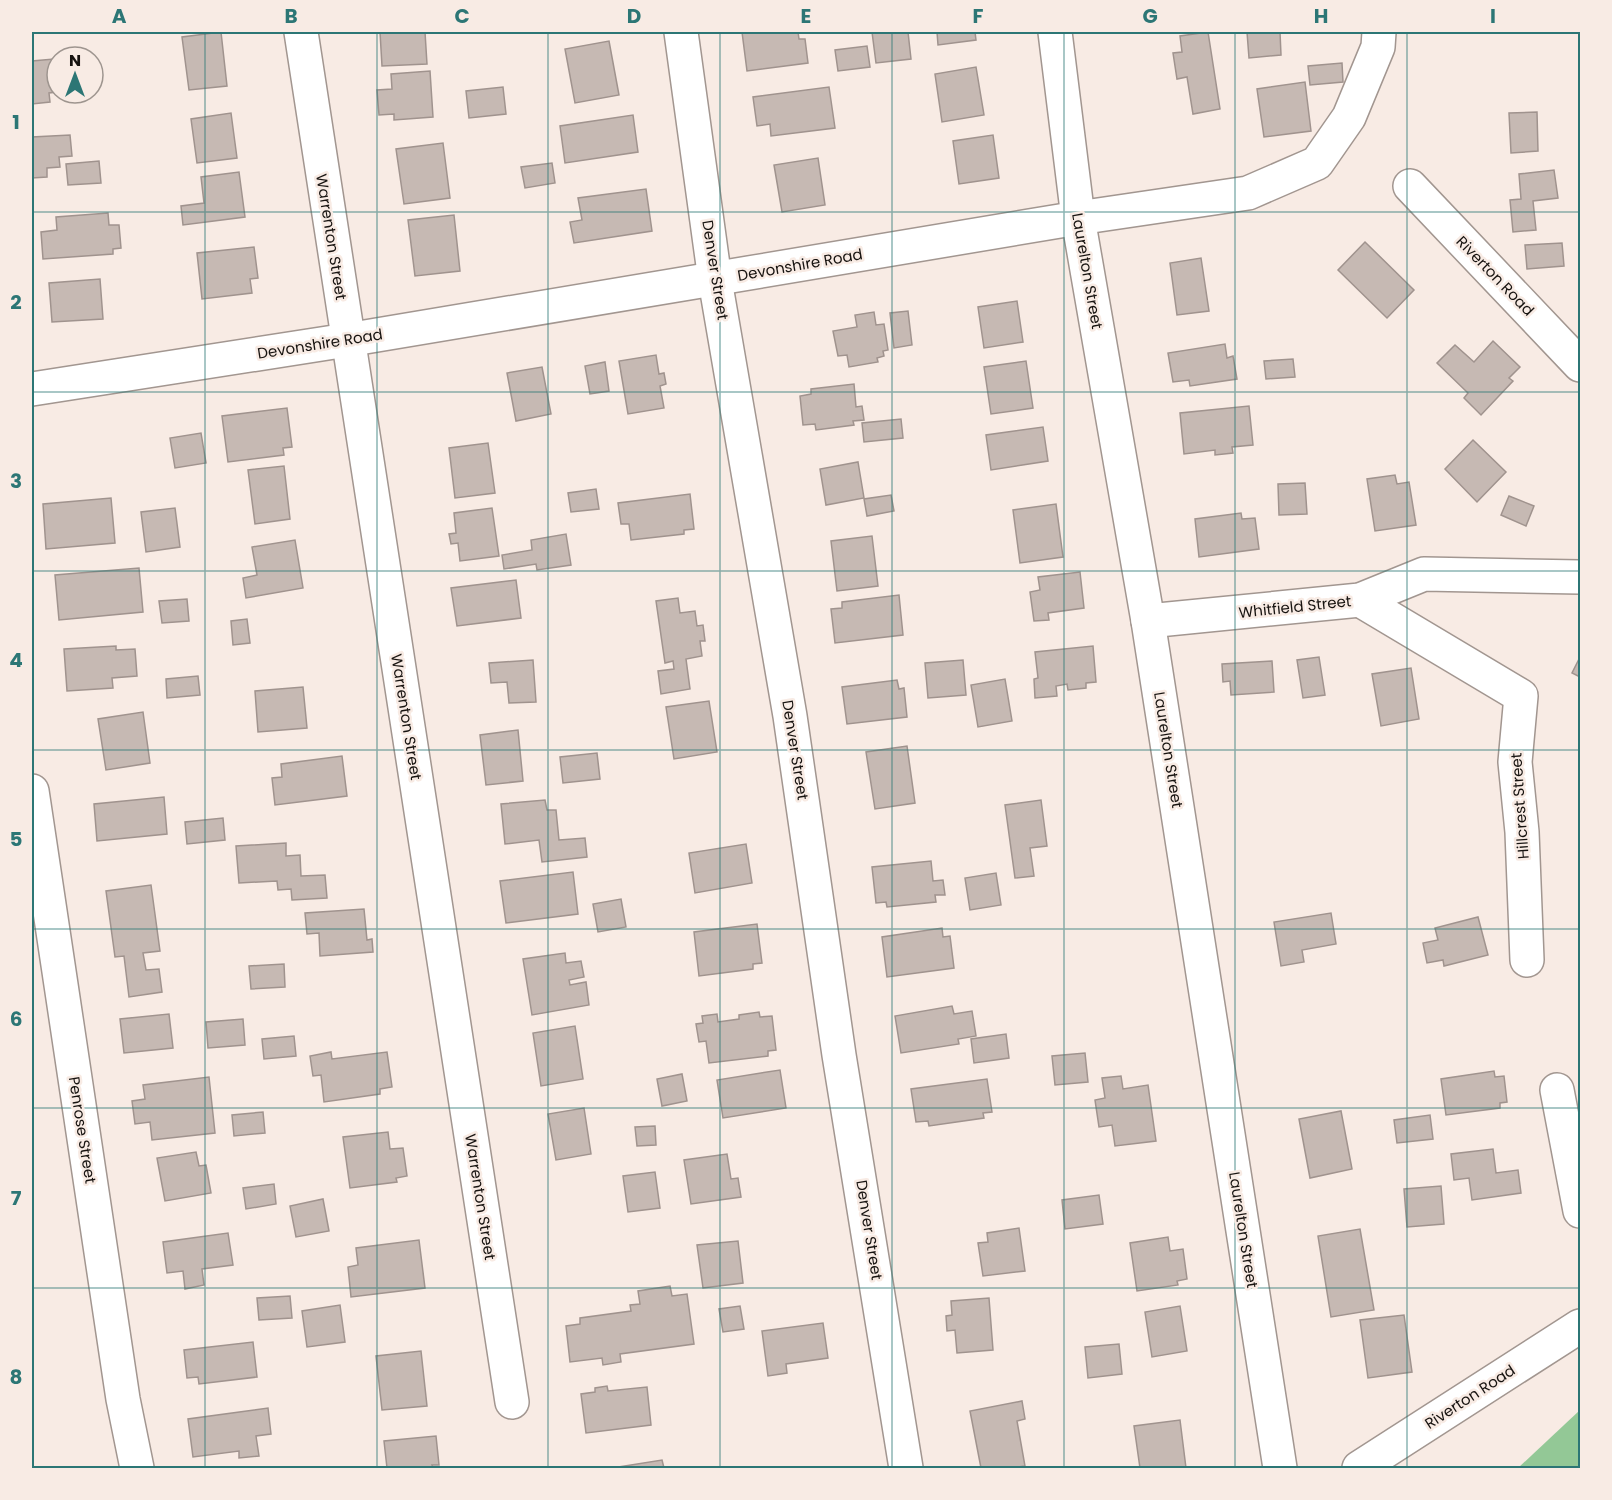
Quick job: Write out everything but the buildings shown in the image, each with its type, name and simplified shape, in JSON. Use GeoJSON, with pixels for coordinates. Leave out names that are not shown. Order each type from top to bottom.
{"type":"FeatureCollection","features":[{"type":"Feature","properties":{"kind":"street","name":"Warrenton Street"},"geometry":{"type":"LineString","coordinates":[[301,32],[512,1402]]}},
{"type":"Feature","properties":{"kind":"street","name":"Denver Street"},"geometry":{"type":"LineString","coordinates":[[681,32],[715,280],[790,716],[840,1055],[906,1468]]}},
{"type":"Feature","properties":{"kind":"street","name":"Laurelton Street"},"geometry":{"type":"LineString","coordinates":[[1055,32],[1078,218],[1148,621],[1280,1468]]}},
{"type":"Feature","properties":{"kind":"street","name":"Devonshire Road"},"geometry":{"type":"LineString","coordinates":[[32,389],[715,280],[1078,218],[1248,193],[1317,163],[1349,117],[1378,47],[1379,32]]}},
{"type":"Feature","properties":{"kind":"street","name":"Riverton Road"},"geometry":{"type":"LineString","coordinates":[[1410,186],[1581,365]]}},
{"type":"Feature","properties":{"kind":"street","name":"Whitfield Street"},"geometry":{"type":"LineString","coordinates":[[1148,621],[1360,600],[1424,574],[1581,577]]}},
{"type":"Feature","properties":{"kind":"street","name":"Hillcrest Street"},"geometry":{"type":"LineString","coordinates":[[1360,600],[1521,696],[1515,762],[1522,832],[1527,960]]}},
{"type":"Feature","properties":{"kind":"street","name":"Penrose Street"},"geometry":{"type":"LineString","coordinates":[[32,791],[123,1399],[137,1468]]}},
{"type":"Feature","properties":{"kind":"street"},"geometry":{"type":"LineString","coordinates":[[1557,1090],[1581,1211]]}},
{"type":"Feature","properties":{"kind":"street","name":"Riverton Road"},"geometry":{"type":"LineString","coordinates":[[1359,1468],[1581,1326]]}},
{"type":"Feature","properties":{"kind":"green space"},"geometry":{"type":"Polygon","coordinates":[[[1580,1410],[1580,1468],[1518,1468],[1580,1410]]]}}]}
